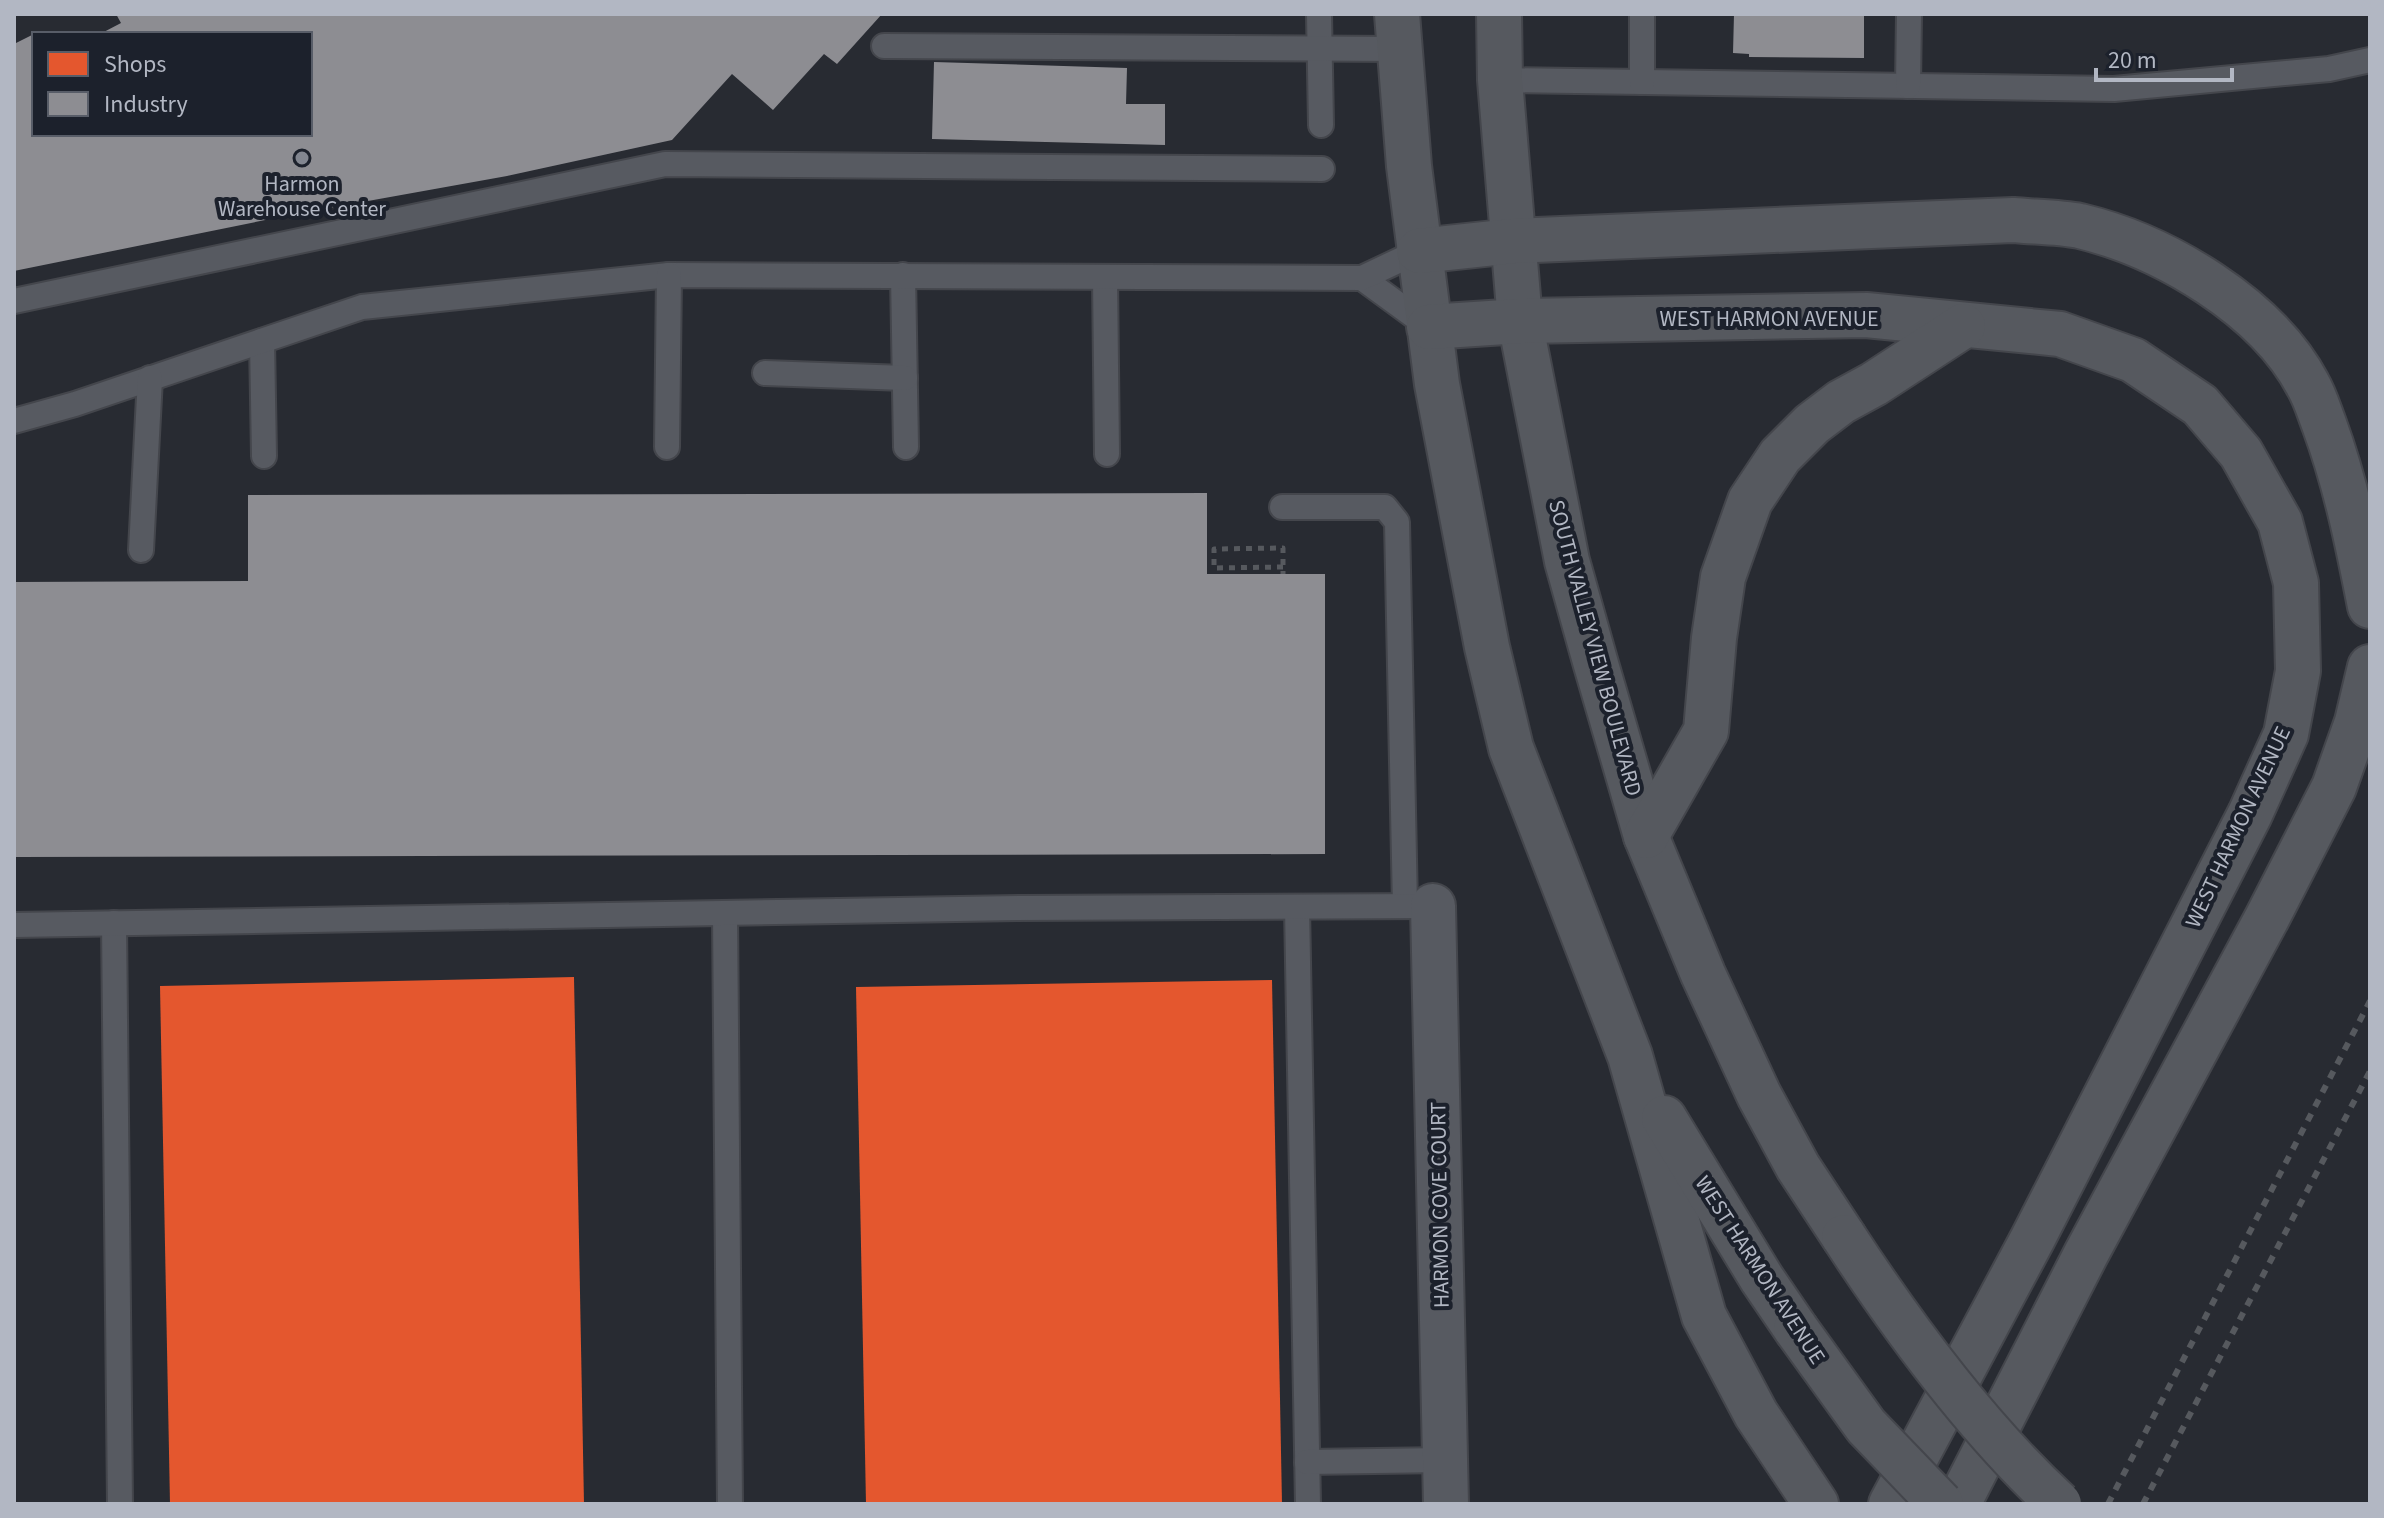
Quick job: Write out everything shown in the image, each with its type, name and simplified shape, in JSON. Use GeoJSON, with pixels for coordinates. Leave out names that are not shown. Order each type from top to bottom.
{"type":"FeatureCollection","features":[{"type":"Feature","properties":{"kind":"main road","name":"SOUTH VALLEY VIEW BOULEVARD"},"geometry":{"type":"LineString","coordinates":[[1499,14],[1500,80],[1520,321],[1567,561],[1646,836],[1713,998],[1759,1095],[1798,1167],[1930,1359],[2031,1478],[2059,1504]]}},
{"type":"Feature","properties":{"kind":"main road"},"geometry":{"type":"LineString","coordinates":[[1398,31],[1429,327],[1456,493],[1511,748],[1630,1056],[1704,1316],[1756,1414],[1816,1504]]}},
{"type":"Feature","properties":{"kind":"main road"},"geometry":{"type":"LineString","coordinates":[[1419,251],[1513,241],[2013,220],[2078,226],[2130,242],[2183,267],[2234,302],[2279,342],[2309,385],[2337,459],[2350,505],[2370,606]]}},
{"type":"Feature","properties":{"kind":"main road","name":"WEST HARMON AVENUE"},"geometry":{"type":"LineString","coordinates":[[1429,327],[1520,321],[1866,315],[2060,334],[2133,360],[2200,405],[2241,453],[2280,522],[2296,583],[2298,671],[2286,734],[2250,814],[2033,1238],[1891,1504]]}},
{"type":"Feature","properties":{"kind":"main road"},"geometry":{"type":"LineString","coordinates":[[1646,836],[1706,731],[1723,577],[1750,501],[1780,456],[1812,424],[1841,402],[1963,326]]}},
{"type":"Feature","properties":{"kind":"main road"},"geometry":{"type":"LineString","coordinates":[[1958,1504],[2086,1254],[2334,787],[2357,722],[2370,667]]}},
{"type":"Feature","properties":{"kind":"main road","name":"WEST HARMON AVENUE"},"geometry":{"type":"LineString","coordinates":[[1630,1056],[1671,1131],[1796,1329],[1866,1426],[1941,1504]]}},
{"type":"Feature","properties":{"kind":"street","name":"HARMON COVE COURT"},"geometry":{"type":"LineString","coordinates":[[1419,906],[1446,1504]]}},
{"type":"Feature","properties":{"kind":"lane"},"geometry":{"type":"LineString","coordinates":[[1319,14],[1321,125]]}},
{"type":"Feature","properties":{"kind":"lane"},"geometry":{"type":"LineString","coordinates":[[1642,14],[1642,82]]}},
{"type":"Feature","properties":{"kind":"lane"},"geometry":{"type":"LineString","coordinates":[[1908,86],[1909,14]]}},
{"type":"Feature","properties":{"kind":"lane"},"geometry":{"type":"LineString","coordinates":[[884,46],[1320,48],[1398,31]]}},
{"type":"Feature","properties":{"kind":"lane"},"geometry":{"type":"LineString","coordinates":[[1500,80],[2114,89],[2329,69],[2370,60]]}},
{"type":"Feature","properties":{"kind":"lane"},"geometry":{"type":"LineString","coordinates":[[14,301],[665,164],[1322,169]]}},
{"type":"Feature","properties":{"kind":"lane"},"geometry":{"type":"LineString","coordinates":[[14,421],[362,307],[669,275],[1362,278],[1419,251]]}},
{"type":"Feature","properties":{"kind":"lane"},"geometry":{"type":"LineString","coordinates":[[667,447],[669,275]]}},
{"type":"Feature","properties":{"kind":"lane"},"geometry":{"type":"LineString","coordinates":[[903,275],[906,447]]}},
{"type":"Feature","properties":{"kind":"lane"},"geometry":{"type":"LineString","coordinates":[[1105,277],[1107,454]]}},
{"type":"Feature","properties":{"kind":"lane"},"geometry":{"type":"LineString","coordinates":[[1362,278],[1429,327]]}},
{"type":"Feature","properties":{"kind":"lane"},"geometry":{"type":"LineString","coordinates":[[262,341],[264,456]]}},
{"type":"Feature","properties":{"kind":"lane"},"geometry":{"type":"LineString","coordinates":[[765,373],[905,378]]}},
{"type":"Feature","properties":{"kind":"lane"},"geometry":{"type":"LineString","coordinates":[[141,550],[150,378]]}},
{"type":"Feature","properties":{"kind":"lane"},"geometry":{"type":"LineString","coordinates":[[14,925],[1020,908],[1419,906],[1397,522],[1385,507],[1282,507]]}},
{"type":"Feature","properties":{"kind":"lane"},"geometry":{"type":"LineString","coordinates":[[1297,907],[1308,1504]]}},
{"type":"Feature","properties":{"kind":"lane"},"geometry":{"type":"LineString","coordinates":[[725,913],[730,1504]]}},
{"type":"Feature","properties":{"kind":"lane"},"geometry":{"type":"LineString","coordinates":[[114,923],[120,1504]]}},
{"type":"Feature","properties":{"kind":"lane"},"geometry":{"type":"LineString","coordinates":[[1307,1462],[1445,1460]]}},
{"type":"Feature","properties":{"kind":"path"},"geometry":{"type":"LineString","coordinates":[[1283,548],[1283,570],[1214,568],[1214,549],[1283,548]]}},
{"type":"Feature","properties":{"kind":"building: Shops"},"geometry":{"type":"Polygon","coordinates":[[[574,977],[584,1504],[170,1504],[160,986],[574,977]]]}},
{"type":"Feature","properties":{"kind":"building: Shops"},"geometry":{"type":"Polygon","coordinates":[[[1272,980],[1282,1504],[866,1504],[856,987],[1272,980]]]}},
{"type":"Feature","properties":{"kind":"building: Industry","name":"Harmon Warehouse Center"},"geometry":{"type":"Polygon","coordinates":[[[116,14],[882,14],[837,64],[824,54],[773,110],[732,74],[672,140],[507,176],[290,215],[14,271],[14,44],[32,35],[32,136],[312,136],[312,32],[104,32],[121,23],[116,14]]]}},
{"type":"Feature","properties":{"kind":"building: Industry"},"geometry":{"type":"Polygon","coordinates":[[[1734,14],[1864,14],[1864,58],[1749,57],[1749,54],[1733,53],[1734,14]]]}},
{"type":"Feature","properties":{"kind":"building: Industry"},"geometry":{"type":"Polygon","coordinates":[[[934,62],[1127,68],[1126,104],[1165,104],[1165,145],[932,139],[934,62]]]}},
{"type":"Feature","properties":{"kind":"building: Industry"},"geometry":{"type":"Polygon","coordinates":[[[1207,493],[1207,574],[1325,574],[1325,854],[14,857],[14,582],[248,581],[248,495],[1207,493]]]}},
{"type":"Feature","properties":{"kind":"railway"},"geometry":{"type":"LineString","coordinates":[[2108,1504],[2370,1001]]}},
{"type":"Feature","properties":{"kind":"railway"},"geometry":{"type":"LineString","coordinates":[[2143,1504],[2370,1071]]}},
{"type":"Feature","properties":{"kind":"place","name":"Harmon Warehouse Center"},"geometry":{"type":"Point","coordinates":[302,158]}}]}
